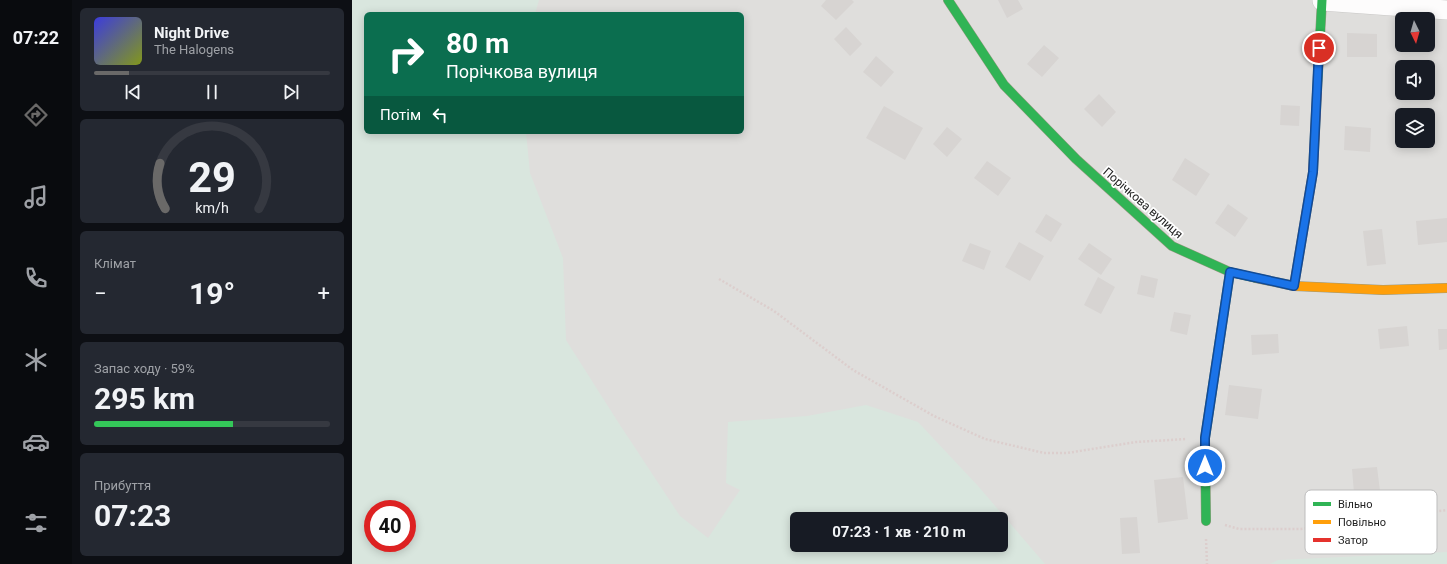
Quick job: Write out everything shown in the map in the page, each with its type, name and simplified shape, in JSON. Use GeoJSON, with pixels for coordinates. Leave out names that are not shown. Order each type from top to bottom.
{"type":"FeatureCollection","features":[{"type":"Feature","properties":{"kind":"street","name":"Порічкова вулиця"},"geometry":{"type":"LineString","coordinates":[[948,0],[1004,85],[1076,159],[1172,246],[1230,272],[1294,286],[1383,290],[1447,288]]}},
{"type":"Feature","properties":{"kind":"street"},"geometry":{"type":"LineString","coordinates":[[1294,286],[1313,172],[1322,0],[1447,10]]}},
{"type":"Feature","properties":{"kind":"street"},"geometry":{"type":"LineString","coordinates":[[1206,521],[1205,438],[1230,272]]}},
{"type":"Feature","properties":{"kind":"path"},"geometry":{"type":"LineString","coordinates":[[719,279],[774,311],[853,370],[934,416],[984,439],[1044,453],[1067,452],[1136,442],[1205,438]]}},
{"type":"Feature","properties":{"kind":"path"},"geometry":{"type":"LineString","coordinates":[[1437,511],[1447,510]]}},
{"type":"Feature","properties":{"kind":"path"},"geometry":{"type":"LineString","coordinates":[[1207,564],[1206,521],[1239,529],[1305,528]]}},
{"type":"Feature","properties":{"kind":"shaded area"},"geometry":{"type":"Polygon","coordinates":[[[352,0],[1447,0],[1447,564],[352,564],[352,0]]]}},
{"type":"Feature","properties":{"kind":"shaded area"},"geometry":{"type":"Polygon","coordinates":[[[352,0],[539,0],[536,12],[364,12],[364,134],[526,134],[530,173],[563,258],[566,340],[680,516],[708,538],[740,490],[726,483],[728,422],[807,416],[866,405],[918,422],[1000,512],[790,512],[790,552],[1008,552],[1008,521],[1045,564],[352,564],[352,0]]]}},
{"type":"Feature","properties":{"kind":"shaded area"},"geometry":{"type":"Polygon","coordinates":[[[1437,552],[1447,552],[1447,564],[1270,564],[1278,560],[1405,554],[1437,554],[1437,552]]]}},
{"type":"Feature","properties":{"kind":"building"},"geometry":{"type":"Polygon","coordinates":[[[826,0],[852,0],[854,2],[836,20],[821,6],[826,0]]]}},
{"type":"Feature","properties":{"kind":"building"},"geometry":{"type":"Polygon","coordinates":[[[998,0],[1018,0],[1023,9],[1007,18],[998,0]]]}},
{"type":"Feature","properties":{"kind":"building"},"geometry":{"type":"Polygon","coordinates":[[[846,27],[862,44],[850,56],[834,39],[846,27]]]}},
{"type":"Feature","properties":{"kind":"building"},"geometry":{"type":"Polygon","coordinates":[[[1347,33],[1377,34],[1377,57],[1347,57],[1347,33]]]}},
{"type":"Feature","properties":{"kind":"building"},"geometry":{"type":"Polygon","coordinates":[[[1044,45],[1059,58],[1042,77],[1027,64],[1044,45]]]}},
{"type":"Feature","properties":{"kind":"building"},"geometry":{"type":"Polygon","coordinates":[[[876,56],[894,72],[881,87],[863,72],[876,56]]]}},
{"type":"Feature","properties":{"kind":"building"},"geometry":{"type":"Polygon","coordinates":[[[1099,94],[1116,112],[1102,127],[1084,109],[1099,94]]]}},
{"type":"Feature","properties":{"kind":"building"},"geometry":{"type":"Polygon","coordinates":[[[1281,105],[1300,106],[1299,126],[1280,125],[1281,105]]]}},
{"type":"Feature","properties":{"kind":"building"},"geometry":{"type":"Polygon","coordinates":[[[884,106],[923,128],[905,160],[866,138],[884,106]]]}},
{"type":"Feature","properties":{"kind":"building"},"geometry":{"type":"Polygon","coordinates":[[[1345,126],[1371,128],[1370,152],[1344,150],[1345,126]]]}},
{"type":"Feature","properties":{"kind":"building"},"geometry":{"type":"Polygon","coordinates":[[[947,127],[962,139],[947,157],[933,144],[947,127]]]}},
{"type":"Feature","properties":{"kind":"building"},"geometry":{"type":"Polygon","coordinates":[[[1185,158],[1210,174],[1196,196],[1172,180],[1185,158]]]}},
{"type":"Feature","properties":{"kind":"building"},"geometry":{"type":"Polygon","coordinates":[[[987,161],[1011,178],[998,196],[974,178],[987,161]]]}},
{"type":"Feature","properties":{"kind":"building"},"geometry":{"type":"Polygon","coordinates":[[[1228,204],[1248,218],[1235,237],[1215,223],[1228,204]]]}},
{"type":"Feature","properties":{"kind":"building"},"geometry":{"type":"Polygon","coordinates":[[[1046,214],[1062,224],[1051,242],[1035,232],[1046,214]]]}},
{"type":"Feature","properties":{"kind":"building"},"geometry":{"type":"Polygon","coordinates":[[[1447,218],[1447,242],[1418,245],[1416,221],[1447,218]]]}},
{"type":"Feature","properties":{"kind":"building"},"geometry":{"type":"Polygon","coordinates":[[[1382,229],[1386,264],[1367,266],[1363,231],[1382,229]]]}},
{"type":"Feature","properties":{"kind":"building"},"geometry":{"type":"Polygon","coordinates":[[[1019,242],[1044,256],[1030,281],[1005,267],[1019,242]]]}},
{"type":"Feature","properties":{"kind":"building"},"geometry":{"type":"Polygon","coordinates":[[[970,243],[991,251],[984,270],[962,261],[970,243]]]}},
{"type":"Feature","properties":{"kind":"building"},"geometry":{"type":"Polygon","coordinates":[[[1089,243],[1112,259],[1101,275],[1078,259],[1089,243]]]}},
{"type":"Feature","properties":{"kind":"building"},"geometry":{"type":"Polygon","coordinates":[[[1141,275],[1158,279],[1154,298],[1137,294],[1141,275]]]}},
{"type":"Feature","properties":{"kind":"building"},"geometry":{"type":"Polygon","coordinates":[[[1098,277],[1115,287],[1101,314],[1084,305],[1098,277]]]}},
{"type":"Feature","properties":{"kind":"building"},"geometry":{"type":"Polygon","coordinates":[[[1174,312],[1191,315],[1187,335],[1170,331],[1174,312]]]}},
{"type":"Feature","properties":{"kind":"building"},"geometry":{"type":"Polygon","coordinates":[[[1407,326],[1409,346],[1380,349],[1378,329],[1407,326]]]}},
{"type":"Feature","properties":{"kind":"building"},"geometry":{"type":"Polygon","coordinates":[[[1438,329],[1447,329],[1447,349],[1439,350],[1438,329]]]}},
{"type":"Feature","properties":{"kind":"building"},"geometry":{"type":"Polygon","coordinates":[[[1278,334],[1279,353],[1252,355],[1251,335],[1278,334]]]}},
{"type":"Feature","properties":{"kind":"building"},"geometry":{"type":"Polygon","coordinates":[[[1229,385],[1262,389],[1258,419],[1225,415],[1229,385]]]}},
{"type":"Feature","properties":{"kind":"building"},"geometry":{"type":"Polygon","coordinates":[[[1377,467],[1380,490],[1354,490],[1352,469],[1377,467]]]}},
{"type":"Feature","properties":{"kind":"building"},"geometry":{"type":"Polygon","coordinates":[[[1183,477],[1188,519],[1158,523],[1154,480],[1183,477]]]}},
{"type":"Feature","properties":{"kind":"building"},"geometry":{"type":"Polygon","coordinates":[[[1137,517],[1140,553],[1122,554],[1120,518],[1137,517]]]}},
{"type":"Feature","properties":{"kind":"traffic: fast"},"geometry":{"type":"LineString","coordinates":[[948,0],[1004,85],[1076,159],[1172,246],[1230,272],[1256,278]]}},
{"type":"Feature","properties":{"kind":"traffic: fast"},"geometry":{"type":"LineString","coordinates":[[1317,92],[1322,0]]}},
{"type":"Feature","properties":{"kind":"traffic: fast"},"geometry":{"type":"LineString","coordinates":[[1206,521],[1205,438],[1230,272]]}},
{"type":"Feature","properties":{"kind":"traffic: slow"},"geometry":{"type":"LineString","coordinates":[[1256,278],[1294,286],[1383,290],[1447,288]]}},
{"type":"Feature","properties":{"kind":"traffic: jam"},"geometry":{"type":"LineString","coordinates":[[1294,286],[1313,172],[1317,92]]}},
{"type":"Feature","properties":{"kind":"route"},"geometry":{"type":"LineString","coordinates":[[1205,466],[1205,438],[1230,272],[1294,286],[1313,172],[1319,48]]}}]}
